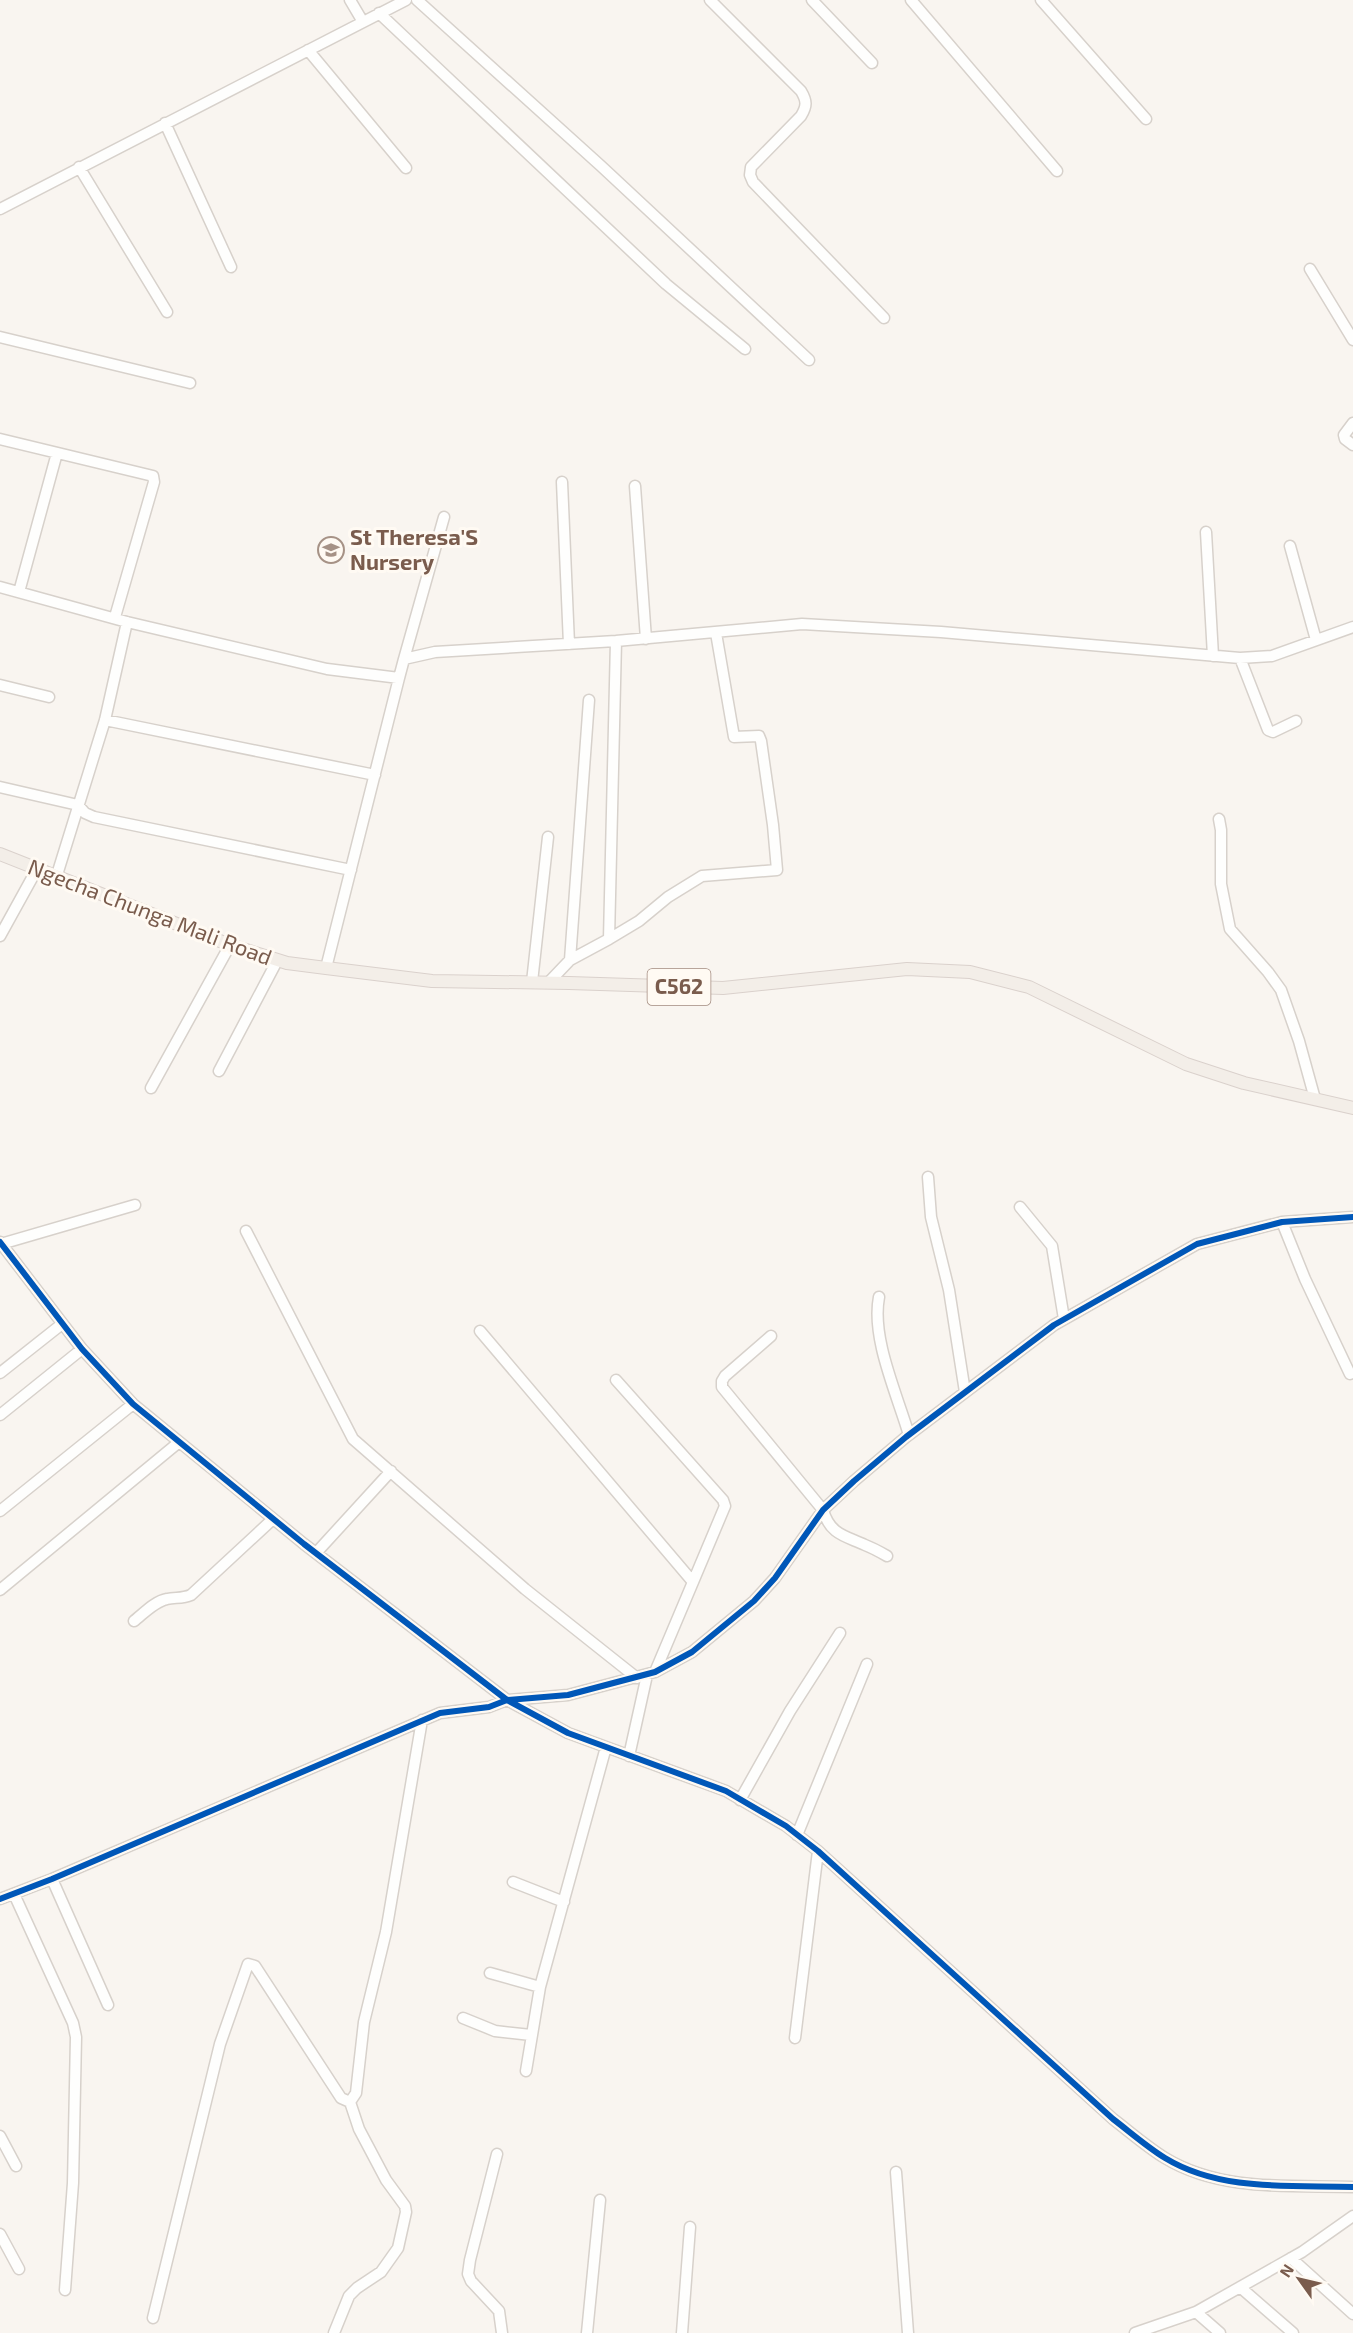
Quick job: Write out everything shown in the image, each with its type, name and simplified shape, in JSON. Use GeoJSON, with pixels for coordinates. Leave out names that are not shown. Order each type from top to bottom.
{"type":"FeatureCollection","features":[{"type":"Feature","properties":{"kind":"main road","name":"Ngecha Chunga Mali Road"},"geometry":{"type":"LineString","coordinates":[[0,854],[230,945],[277,961],[326,969],[432,981],[549,982],[723,988],[907,969],[970,972],[1029,987],[1186,1064],[1244,1083],[1353,1108]]}},
{"type":"Feature","properties":{"kind":"street"},"geometry":{"type":"LineString","coordinates":[[350,0],[363,22]]}},
{"type":"Feature","properties":{"kind":"street"},"geometry":{"type":"LineString","coordinates":[[0,209],[406,0]]}},
{"type":"Feature","properties":{"kind":"street"},"geometry":{"type":"LineString","coordinates":[[417,0],[601,166],[809,360]]}},
{"type":"Feature","properties":{"kind":"street"},"geometry":{"type":"LineString","coordinates":[[710,0],[801,91],[806,100],[801,116],[751,167],[750,175],[753,182],[884,318]]}},
{"type":"Feature","properties":{"kind":"street"},"geometry":{"type":"LineString","coordinates":[[812,0],[872,63]]}},
{"type":"Feature","properties":{"kind":"street"},"geometry":{"type":"LineString","coordinates":[[911,0],[1057,171]]}},
{"type":"Feature","properties":{"kind":"street"},"geometry":{"type":"LineString","coordinates":[[1041,0],[1146,119]]}},
{"type":"Feature","properties":{"kind":"street"},"geometry":{"type":"LineString","coordinates":[[380,14],[666,284],[745,349]]}},
{"type":"Feature","properties":{"kind":"street"},"geometry":{"type":"LineString","coordinates":[[308,50],[406,168]]}},
{"type":"Feature","properties":{"kind":"street"},"geometry":{"type":"LineString","coordinates":[[165,123],[231,267]]}},
{"type":"Feature","properties":{"kind":"street"},"geometry":{"type":"LineString","coordinates":[[79,167],[168,312]]}},
{"type":"Feature","properties":{"kind":"street"},"geometry":{"type":"LineString","coordinates":[[1310,269],[1353,340]]}},
{"type":"Feature","properties":{"kind":"street"},"geometry":{"type":"LineString","coordinates":[[0,337],[190,383]]}},
{"type":"Feature","properties":{"kind":"street"},"geometry":{"type":"LineString","coordinates":[[1353,423],[1344,435],[1353,445]]}},
{"type":"Feature","properties":{"kind":"street"},"geometry":{"type":"LineString","coordinates":[[0,439],[153,476],[154,482],[115,617]]}},
{"type":"Feature","properties":{"kind":"street"},"geometry":{"type":"LineString","coordinates":[[19,592],[57,453]]}},
{"type":"Feature","properties":{"kind":"street"},"geometry":{"type":"LineString","coordinates":[[562,483],[569,644]]}},
{"type":"Feature","properties":{"kind":"street"},"geometry":{"type":"LineString","coordinates":[[635,486],[646,639]]}},
{"type":"Feature","properties":{"kind":"street"},"geometry":{"type":"LineString","coordinates":[[326,969],[404,658],[444,517]]}},
{"type":"Feature","properties":{"kind":"street"},"geometry":{"type":"LineString","coordinates":[[1206,532],[1213,656]]}},
{"type":"Feature","properties":{"kind":"street"},"geometry":{"type":"LineString","coordinates":[[1290,546],[1316,640]]}},
{"type":"Feature","properties":{"kind":"street"},"geometry":{"type":"LineString","coordinates":[[0,587],[127,622],[327,669],[399,678]]}},
{"type":"Feature","properties":{"kind":"street"},"geometry":{"type":"LineString","coordinates":[[56,878],[105,720],[127,622]]}},
{"type":"Feature","properties":{"kind":"street"},"geometry":{"type":"LineString","coordinates":[[404,658],[435,652],[646,639],[802,624],[830,624],[1083,643],[1213,656],[1264,658],[1353,627]]}},
{"type":"Feature","properties":{"kind":"street"},"geometry":{"type":"LineString","coordinates":[[549,982],[570,960],[639,921],[668,897],[702,876],[777,870],[762,741],[759,736],[734,737],[716,633]]}},
{"type":"Feature","properties":{"kind":"street"},"geometry":{"type":"LineString","coordinates":[[609,939],[616,641]]}},
{"type":"Feature","properties":{"kind":"street"},"geometry":{"type":"LineString","coordinates":[[1240,658],[1268,730],[1273,732],[1296,721]]}},
{"type":"Feature","properties":{"kind":"street"},"geometry":{"type":"LineString","coordinates":[[0,685],[49,697]]}},
{"type":"Feature","properties":{"kind":"street"},"geometry":{"type":"LineString","coordinates":[[570,960],[589,700]]}},
{"type":"Feature","properties":{"kind":"street"},"geometry":{"type":"LineString","coordinates":[[105,720],[375,775]]}},
{"type":"Feature","properties":{"kind":"street"},"geometry":{"type":"LineString","coordinates":[[0,787],[78,806],[85,813],[94,817],[351,870]]}},
{"type":"Feature","properties":{"kind":"street"},"geometry":{"type":"LineString","coordinates":[[1219,819],[1221,885],[1230,929],[1281,990],[1299,1041],[1315,1099]]}},
{"type":"Feature","properties":{"kind":"street"},"geometry":{"type":"LineString","coordinates":[[532,982],[548,837]]}},
{"type":"Feature","properties":{"kind":"street"},"geometry":{"type":"LineString","coordinates":[[0,936],[37,869]]}},
{"type":"Feature","properties":{"kind":"street"},"geometry":{"type":"LineString","coordinates":[[151,1088],[230,945]]}},
{"type":"Feature","properties":{"kind":"street"},"geometry":{"type":"LineString","coordinates":[[219,1071],[277,961]]}},
{"type":"Feature","properties":{"kind":"street"},"geometry":{"type":"LineString","coordinates":[[928,1177],[931,1217],[949,1290],[965,1392]]}},
{"type":"Feature","properties":{"kind":"street"},"geometry":{"type":"LineString","coordinates":[[135,1205],[1,1243],[82,1349],[133,1404],[273,1520],[507,1700],[568,1734],[726,1791],[786,1826],[818,1851],[1113,2119],[1165,2158],[1202,2175],[1237,2184],[1353,2187]]}},
{"type":"Feature","properties":{"kind":"street"},"geometry":{"type":"LineString","coordinates":[[1020,1207],[1052,1246],[1064,1319]]}},
{"type":"Feature","properties":{"kind":"street"},"geometry":{"type":"LineString","coordinates":[[0,1899],[52,1879],[440,1713],[489,1707],[507,1700],[568,1695],[646,1675],[692,1652],[754,1601],[776,1578],[823,1510],[854,1480],[965,1392],[1064,1319],[1197,1244],[1282,1222],[1353,1217]]}},
{"type":"Feature","properties":{"kind":"street"},"geometry":{"type":"LineString","coordinates":[[1282,1222],[1305,1278],[1350,1374]]}},
{"type":"Feature","properties":{"kind":"street"},"geometry":{"type":"LineString","coordinates":[[246,1231],[353,1439],[525,1589],[646,1675]]}},
{"type":"Feature","properties":{"kind":"street"},"geometry":{"type":"LineString","coordinates":[[879,1297],[876,1312],[878,1332],[909,1435]]}},
{"type":"Feature","properties":{"kind":"street"},"geometry":{"type":"LineString","coordinates":[[0,1373],[62,1324]]}},
{"type":"Feature","properties":{"kind":"street"},"geometry":{"type":"LineString","coordinates":[[480,1330],[693,1582]]}},
{"type":"Feature","properties":{"kind":"street"},"geometry":{"type":"LineString","coordinates":[[771,1336],[725,1376],[722,1387],[823,1510],[825,1518],[841,1536],[887,1556]]}},
{"type":"Feature","properties":{"kind":"street"},"geometry":{"type":"LineString","coordinates":[[0,1415],[82,1349]]}},
{"type":"Feature","properties":{"kind":"street"},"geometry":{"type":"LineString","coordinates":[[615,1380],[723,1500],[724,1506],[693,1582],[646,1675],[629,1756]]}},
{"type":"Feature","properties":{"kind":"street"},"geometry":{"type":"LineString","coordinates":[[0,1511],[133,1404]]}},
{"type":"Feature","properties":{"kind":"street"},"geometry":{"type":"LineString","coordinates":[[0,1590],[178,1443]]}},
{"type":"Feature","properties":{"kind":"street"},"geometry":{"type":"LineString","coordinates":[[316,1553],[391,1471]]}},
{"type":"Feature","properties":{"kind":"street"},"geometry":{"type":"LineString","coordinates":[[134,1622],[166,1599],[185,1598],[191,1595],[273,1520]]}},
{"type":"Feature","properties":{"kind":"street"},"geometry":{"type":"LineString","coordinates":[[740,1800],[790,1712],[840,1633]]}},
{"type":"Feature","properties":{"kind":"street"},"geometry":{"type":"LineString","coordinates":[[797,1835],[867,1664]]}},
{"type":"Feature","properties":{"kind":"street"},"geometry":{"type":"LineString","coordinates":[[334,2333],[349,2296],[381,2272],[398,2248],[406,2212],[405,2206],[386,2180],[359,2129],[351,2102],[356,2093],[364,2022],[386,1932],[422,1720]]}},
{"type":"Feature","properties":{"kind":"street"},"geometry":{"type":"LineString","coordinates":[[526,2071],[540,1987],[606,1747]]}},
{"type":"Feature","properties":{"kind":"street"},"geometry":{"type":"LineString","coordinates":[[795,2038],[818,1851]]}},
{"type":"Feature","properties":{"kind":"street"},"geometry":{"type":"LineString","coordinates":[[52,1879],[108,2005]]}},
{"type":"Feature","properties":{"kind":"street"},"geometry":{"type":"LineString","coordinates":[[513,1882],[564,1902]]}},
{"type":"Feature","properties":{"kind":"street"},"geometry":{"type":"LineString","coordinates":[[14,1894],[72,2023],[76,2037],[73,2183],[65,2290]]}},
{"type":"Feature","properties":{"kind":"street"},"geometry":{"type":"LineString","coordinates":[[153,2318],[220,2044],[246,1966],[250,1964],[255,1966],[341,2098],[351,2102]]}},
{"type":"Feature","properties":{"kind":"street"},"geometry":{"type":"LineString","coordinates":[[490,1973],[540,1987]]}},
{"type":"Feature","properties":{"kind":"street"},"geometry":{"type":"LineString","coordinates":[[463,2018],[495,2031],[531,2035]]}},
{"type":"Feature","properties":{"kind":"street"},"geometry":{"type":"LineString","coordinates":[[0,2136],[16,2166]]}},
{"type":"Feature","properties":{"kind":"street"},"geometry":{"type":"LineString","coordinates":[[497,2154],[468,2274],[471,2281],[499,2312],[502,2333]]}},
{"type":"Feature","properties":{"kind":"street"},"geometry":{"type":"LineString","coordinates":[[896,2172],[908,2333]]}},
{"type":"Feature","properties":{"kind":"street"},"geometry":{"type":"LineString","coordinates":[[587,2333],[600,2200]]}},
{"type":"Feature","properties":{"kind":"street"},"geometry":{"type":"LineString","coordinates":[[1135,2333],[1197,2312],[1292,2258],[1353,2216]]}},
{"type":"Feature","properties":{"kind":"street"},"geometry":{"type":"LineString","coordinates":[[681,2333],[690,2227]]}},
{"type":"Feature","properties":{"kind":"street"},"geometry":{"type":"LineString","coordinates":[[0,2234],[19,2269]]}},
{"type":"Feature","properties":{"kind":"street"},"geometry":{"type":"LineString","coordinates":[[1292,2258],[1353,2314]]}},
{"type":"Feature","properties":{"kind":"street"},"geometry":{"type":"LineString","coordinates":[[1240,2288],[1293,2333]]}},
{"type":"Feature","properties":{"kind":"street"},"geometry":{"type":"LineString","coordinates":[[1197,2312],[1220,2333]]}},
{"type":"Feature","properties":{"kind":"cycle path"},"geometry":{"type":"LineString","coordinates":[[0,1899],[52,1879],[440,1713],[489,1707],[507,1700],[568,1695],[655,1672],[692,1652],[754,1601],[775,1578],[823,1510],[854,1481],[906,1437],[1054,1325],[1197,1244],[1282,1222],[1353,1217]]}},
{"type":"Feature","properties":{"kind":"cycle path"},"geometry":{"type":"LineString","coordinates":[[0,1242],[82,1349],[133,1404],[304,1544],[507,1700],[568,1733],[726,1791],[786,1826],[818,1851],[1113,2119],[1165,2158],[1209,2177],[1232,2182],[1281,2186],[1353,2187]]}},
{"type":"Feature","properties":{"kind":"place","name":"St Theresa'S Nursery"},"geometry":{"type":"Point","coordinates":[331,550]}}]}
